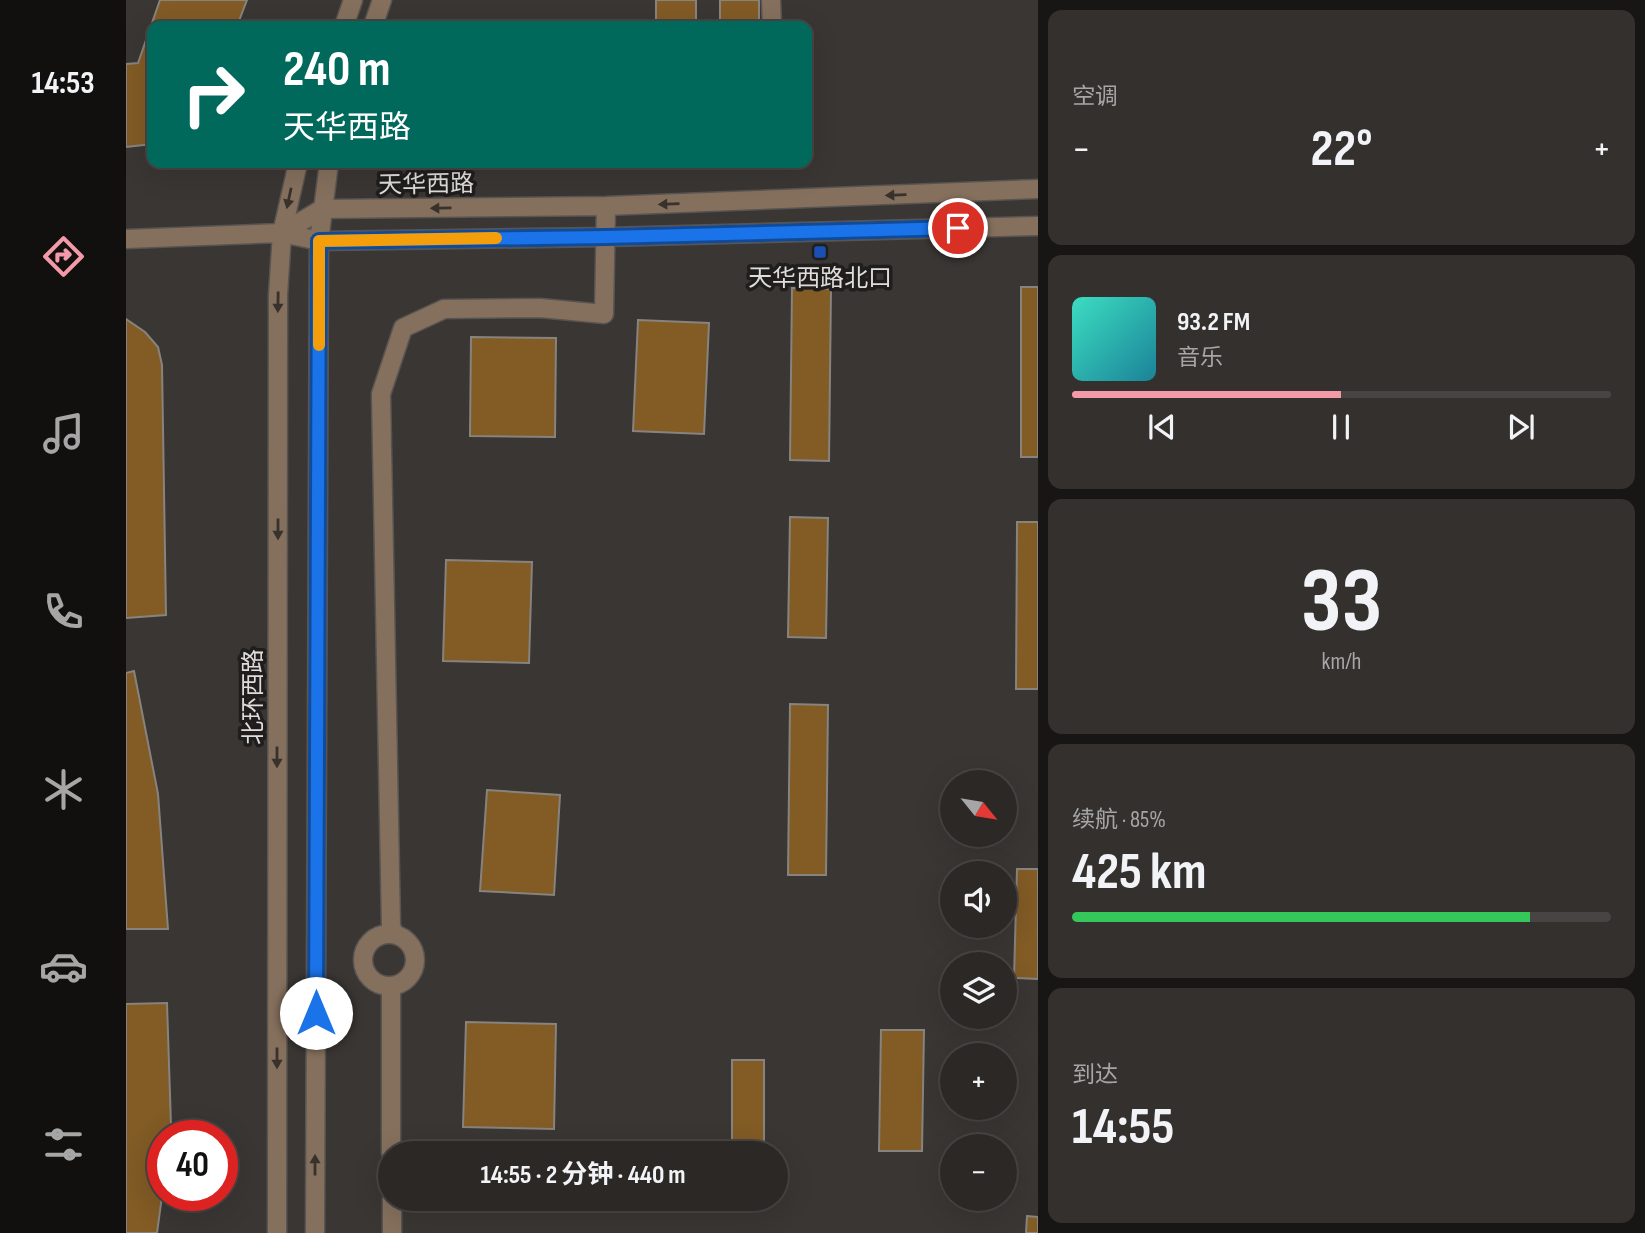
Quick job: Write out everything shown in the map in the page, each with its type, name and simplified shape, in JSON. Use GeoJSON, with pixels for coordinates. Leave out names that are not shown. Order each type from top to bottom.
{"type":"FeatureCollection","features":[{"type":"Feature","properties":{"kind":"street"},"geometry":{"type":"LineString","coordinates":[[346,21],[353,0]]}},
{"type":"Feature","properties":{"kind":"street"},"geometry":{"type":"LineString","coordinates":[[375,21],[382,0]]}},
{"type":"Feature","properties":{"kind":"street"},"geometry":{"type":"LineString","coordinates":[[771,0],[772,21]]}},
{"type":"Feature","properties":{"kind":"street","name":"北环西路"},"geometry":{"type":"LineString","coordinates":[[277,1233],[278,295],[282,233],[297,168]]}},
{"type":"Feature","properties":{"kind":"street"},"geometry":{"type":"LineString","coordinates":[[315,1233],[319,241],[328,168]]}},
{"type":"Feature","properties":{"kind":"street","name":"天华西路"},"geometry":{"type":"LineString","coordinates":[[322,209],[606,206],[1038,189]]}},
{"type":"Feature","properties":{"kind":"street"},"geometry":{"type":"LineString","coordinates":[[394,934],[390,912],[381,394],[403,328],[444,309],[540,308],[604,314],[606,206]]}},
{"type":"Feature","properties":{"kind":"street"},"geometry":{"type":"LineString","coordinates":[[282,233],[322,209]]}},
{"type":"Feature","properties":{"kind":"street"},"geometry":{"type":"LineString","coordinates":[[126,239],[282,233],[319,241],[607,237],[1038,226]]}},
{"type":"Feature","properties":{"kind":"street"},"geometry":{"type":"LineString","coordinates":[[394,934],[408,941],[415,954],[414,969],[405,982],[391,987],[376,984],[366,973],[362,958],[368,944],[379,935],[394,934]]}},
{"type":"Feature","properties":{"kind":"street"},"geometry":{"type":"LineString","coordinates":[[391,987],[391,1141]]}},
{"type":"Feature","properties":{"kind":"street"},"geometry":{"type":"LineString","coordinates":[[392,1211],[392,1233]]}},
{"type":"Feature","properties":{"kind":"building"},"geometry":{"type":"Polygon","coordinates":[[[160,0],[247,0],[239,21],[153,21],[160,0]]]}},
{"type":"Feature","properties":{"kind":"building"},"geometry":{"type":"Polygon","coordinates":[[[656,0],[696,0],[696,21],[656,21],[656,0]]]}},
{"type":"Feature","properties":{"kind":"building"},"geometry":{"type":"Polygon","coordinates":[[[720,0],[759,0],[759,21],[720,21],[720,0]]]}},
{"type":"Feature","properties":{"kind":"building"},"geometry":{"type":"Polygon","coordinates":[[[147,37],[147,145],[126,147],[126,64],[138,63],[147,37]]]}},
{"type":"Feature","properties":{"kind":"building"},"geometry":{"type":"Polygon","coordinates":[[[1021,287],[1038,287],[1038,457],[1021,457],[1021,287]]]}},
{"type":"Feature","properties":{"kind":"building"},"geometry":{"type":"Polygon","coordinates":[[[792,288],[831,289],[829,461],[790,460],[792,288]]]}},
{"type":"Feature","properties":{"kind":"building"},"geometry":{"type":"Polygon","coordinates":[[[126,319],[145,332],[158,347],[162,365],[166,615],[126,618],[126,319]]]}},
{"type":"Feature","properties":{"kind":"building"},"geometry":{"type":"Polygon","coordinates":[[[638,320],[709,323],[704,434],[633,431],[638,320]]]}},
{"type":"Feature","properties":{"kind":"building"},"geometry":{"type":"Polygon","coordinates":[[[471,337],[556,338],[555,437],[470,436],[471,337]]]}},
{"type":"Feature","properties":{"kind":"building"},"geometry":{"type":"Polygon","coordinates":[[[790,517],[828,518],[826,638],[788,637],[790,517]]]}},
{"type":"Feature","properties":{"kind":"building"},"geometry":{"type":"Polygon","coordinates":[[[1017,522],[1038,522],[1038,689],[1016,689],[1017,522]]]}},
{"type":"Feature","properties":{"kind":"building"},"geometry":{"type":"Polygon","coordinates":[[[446,560],[532,562],[529,663],[443,661],[446,560]]]}},
{"type":"Feature","properties":{"kind":"building"},"geometry":{"type":"Polygon","coordinates":[[[134,671],[158,794],[168,929],[126,929],[126,673],[134,671]]]}},
{"type":"Feature","properties":{"kind":"building"},"geometry":{"type":"Polygon","coordinates":[[[790,704],[828,705],[826,875],[788,875],[790,704]]]}},
{"type":"Feature","properties":{"kind":"building"},"geometry":{"type":"Polygon","coordinates":[[[487,790],[560,795],[554,895],[480,891],[487,790]]]}},
{"type":"Feature","properties":{"kind":"building"},"geometry":{"type":"Polygon","coordinates":[[[1017,869],[1038,869],[1038,979],[1017,978],[1017,952],[1015,952],[1017,869]]]}},
{"type":"Feature","properties":{"kind":"building"},"geometry":{"type":"Polygon","coordinates":[[[167,1003],[171,1120],[147,1120],[147,1211],[160,1211],[157,1233],[126,1233],[126,1004],[167,1003]]]}},
{"type":"Feature","properties":{"kind":"building"},"geometry":{"type":"Polygon","coordinates":[[[466,1022],[556,1024],[554,1129],[463,1127],[466,1022]]]}},
{"type":"Feature","properties":{"kind":"building"},"geometry":{"type":"Polygon","coordinates":[[[881,1030],[924,1030],[922,1151],[879,1151],[881,1030]]]}},
{"type":"Feature","properties":{"kind":"building"},"geometry":{"type":"Polygon","coordinates":[[[732,1060],[764,1060],[764,1141],[732,1141],[732,1060]]]}},
{"type":"Feature","properties":{"kind":"building"},"geometry":{"type":"Polygon","coordinates":[[[1027,1216],[1038,1217],[1038,1233],[1026,1233],[1027,1216]]]}},
{"type":"Feature","properties":{"kind":"slow traffic"},"geometry":{"type":"LineString","coordinates":[[319,345],[319,241],[496,238]]}},
{"type":"Feature","properties":{"kind":"place","name":"天华西路北口"},"geometry":{"type":"Point","coordinates":[820,252]}},
{"type":"Feature","properties":{"kind":"route"},"geometry":{"type":"LineString","coordinates":[[316,1013],[319,241],[958,228]]}}]}
